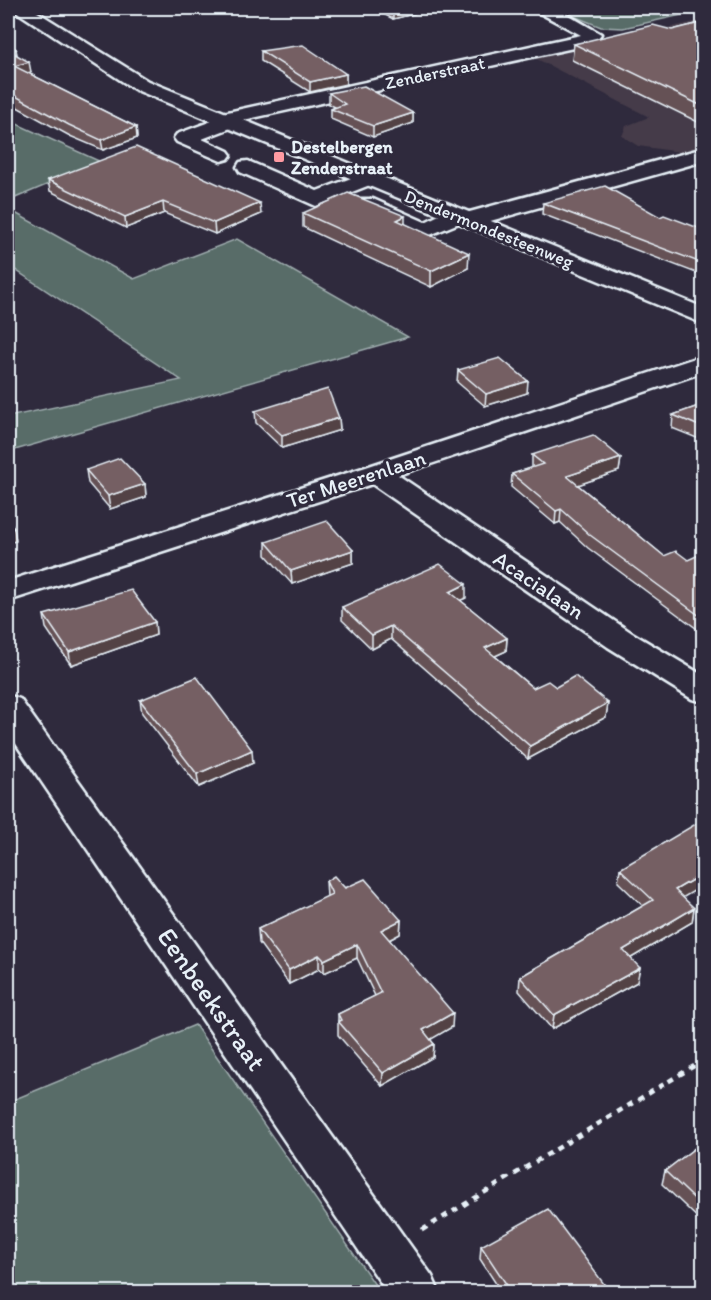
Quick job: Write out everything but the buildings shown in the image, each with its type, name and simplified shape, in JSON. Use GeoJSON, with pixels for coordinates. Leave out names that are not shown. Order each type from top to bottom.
{"type":"FeatureCollection","features":[{"type":"Feature","properties":{"kind":"street","name":"Dendermondesteenweg"},"geometry":{"type":"LineString","coordinates":[[20,8],[141,85],[698,312]]}},
{"type":"Feature","properties":{"kind":"street","name":"Zenderstraat"},"geometry":{"type":"LineString","coordinates":[[221,155],[184,138],[225,120],[578,42],[588,39],[592,34],[544,8]]}},
{"type":"Feature","properties":{"kind":"street"},"geometry":{"type":"LineString","coordinates":[[377,183],[355,199],[425,230],[704,154]]}},
{"type":"Feature","properties":{"kind":"street"},"geometry":{"type":"LineString","coordinates":[[248,167],[316,199],[377,183]]}},
{"type":"Feature","properties":{"kind":"street","name":"Ter Meerenlaan"},"geometry":{"type":"LineString","coordinates":[[8,591],[376,473],[704,363]]}},
{"type":"Feature","properties":{"kind":"street","name":"Acacialaan"},"geometry":{"type":"LineString","coordinates":[[376,473],[620,640],[704,691]]}},
{"type":"Feature","properties":{"kind":"street","name":"Eenbeekstraat"},"geometry":{"type":"LineString","coordinates":[[8,707],[415,1293]]}},
{"type":"Feature","properties":{"kind":"path"},"geometry":{"type":"LineString","coordinates":[[388,1251],[704,1060]]}},
{"type":"Feature","properties":{"kind":"shaded area"},"geometry":{"type":"Polygon","coordinates":[[[703,20],[703,149],[680,152],[638,146],[622,136],[626,126],[649,117],[533,57],[703,20]]]}},
{"type":"Feature","properties":{"kind":"green space"},"geometry":{"type":"Polygon","coordinates":[[[554,8],[703,8],[704,10],[623,28],[601,27],[554,8]]]}},
{"type":"Feature","properties":{"kind":"green space"},"geometry":{"type":"Polygon","coordinates":[[[8,120],[101,162],[8,201],[8,120]]]}},
{"type":"Feature","properties":{"kind":"green space"},"geometry":{"type":"Polygon","coordinates":[[[8,209],[134,279],[237,239],[408,337],[8,452],[8,417],[181,380],[8,265],[8,209]]]}},
{"type":"Feature","properties":{"kind":"green space"},"geometry":{"type":"Polygon","coordinates":[[[195,1025],[380,1292],[8,1292],[8,1102],[195,1025]]]}},
{"type":"Feature","properties":{"kind":"place","name":"Destelbergen Zenderstraat"},"geometry":{"type":"Point","coordinates":[279,157]}}]}
